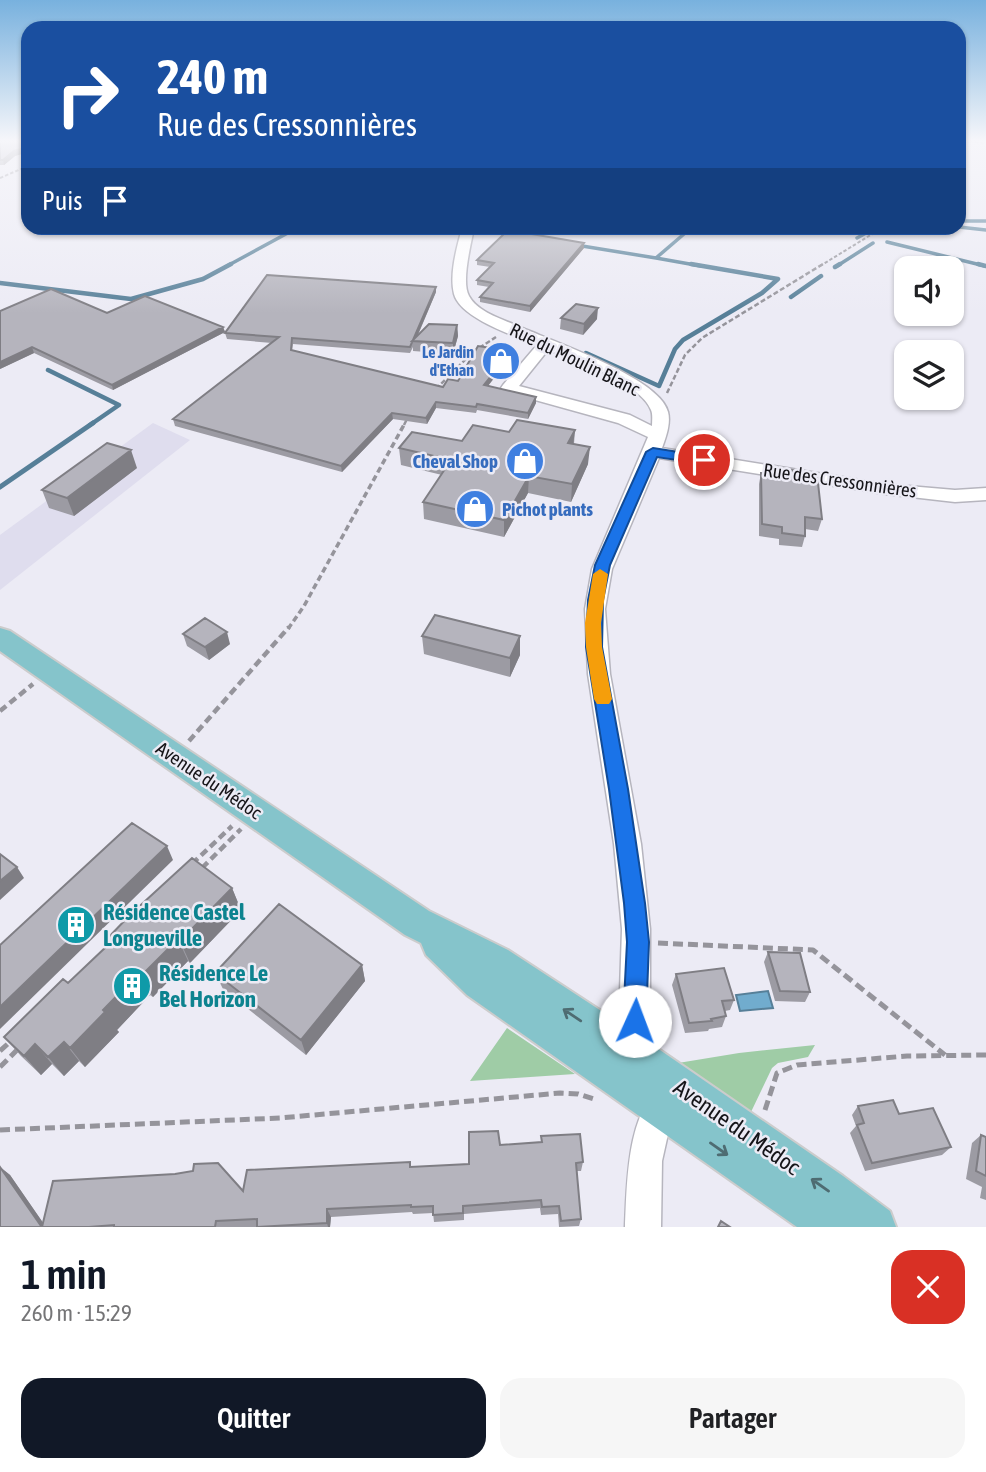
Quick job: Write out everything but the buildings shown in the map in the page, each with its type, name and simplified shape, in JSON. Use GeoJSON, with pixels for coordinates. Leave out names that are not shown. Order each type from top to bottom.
{"type":"FeatureCollection","features":[{"type":"Feature","properties":{"kind":"main road","name":"Avenue du Médoc"},"geometry":{"type":"LineString","coordinates":[[0,638],[417,923],[495,962],[620,1063],[670,1098],[835,1227]]}},
{"type":"Feature","properties":{"kind":"main road","name":"Avenue du Médoc"},"geometry":{"type":"LineString","coordinates":[[670,1098],[828,1191],[874,1227]]}},
{"type":"Feature","properties":{"kind":"street","name":"Rue du Moulin Blanc"},"geometry":{"type":"LineString","coordinates":[[467,235],[461,296],[474,309],[622,378],[654,399],[662,418],[655,444],[603,565],[593,623],[594,647],[619,789],[638,942],[634,1033],[620,1063]]}},
{"type":"Feature","properties":{"kind":"street","name":"Rue des Cressonnières"},"geometry":{"type":"LineString","coordinates":[[546,343],[509,388],[624,419],[655,444],[885,489],[955,496],[986,494]]}},
{"type":"Feature","properties":{"kind":"street"},"geometry":{"type":"LineString","coordinates":[[643,1227],[645,1161],[652,1130],[670,1098]]}},
{"type":"Feature","properties":{"kind":"path"},"geometry":{"type":"LineString","coordinates":[[654,399],[665,395],[685,355],[702,338],[871,235]]}},
{"type":"Feature","properties":{"kind":"path"},"geometry":{"type":"LineString","coordinates":[[434,391],[445,383],[473,352],[508,326]]}},
{"type":"Feature","properties":{"kind":"path"},"geometry":{"type":"LineString","coordinates":[[174,757],[280,640],[304,606],[410,412]]}},
{"type":"Feature","properties":{"kind":"path"},"geometry":{"type":"LineString","coordinates":[[0,711],[49,671]]}},
{"type":"Feature","properties":{"kind":"path"},"geometry":{"type":"LineString","coordinates":[[189,867],[253,811]]}},
{"type":"Feature","properties":{"kind":"path"},"geometry":{"type":"LineString","coordinates":[[193,876],[253,811]]}},
{"type":"Feature","properties":{"kind":"path"},"geometry":{"type":"LineString","coordinates":[[638,942],[813,950],[947,1056]]}},
{"type":"Feature","properties":{"kind":"path"},"geometry":{"type":"LineString","coordinates":[[0,1051],[20,1032]]}},
{"type":"Feature","properties":{"kind":"path"},"geometry":{"type":"LineString","coordinates":[[0,1067],[29,1038]]}},
{"type":"Feature","properties":{"kind":"path"},"geometry":{"type":"LineString","coordinates":[[797,1065],[907,1056],[986,1055]]}},
{"type":"Feature","properties":{"kind":"path"},"geometry":{"type":"LineString","coordinates":[[0,1130],[121,1128],[282,1119],[560,1093]]}},
{"type":"Feature","properties":{"kind":"shaded area"},"geometry":{"type":"Polygon","coordinates":[[[153,423],[190,440],[0,590],[0,535],[153,423]]]}},
{"type":"Feature","properties":{"kind":"green space"},"geometry":{"type":"Polygon","coordinates":[[[507,1028],[575,1074],[470,1081],[507,1028]]]}},
{"type":"Feature","properties":{"kind":"green space"},"geometry":{"type":"Polygon","coordinates":[[[815,1045],[808,1057],[778,1063],[772,1068],[751,1112],[672,1064],[739,1053],[815,1045]]]}},
{"type":"Feature","properties":{"kind":"water"},"geometry":{"type":"Polygon","coordinates":[[[768,991],[773,1008],[740,1011],[736,995],[768,991]]]}},
{"type":"Feature","properties":{"kind":"waterway"},"geometry":{"type":"LineString","coordinates":[[966,221],[986,221]]}},
{"type":"Feature","properties":{"kind":"waterway"},"geometry":{"type":"LineString","coordinates":[[966,228],[986,230]]}},
{"type":"Feature","properties":{"kind":"waterway"},"geometry":{"type":"LineString","coordinates":[[227,266],[284,235]]}},
{"type":"Feature","properties":{"kind":"waterway"},"geometry":{"type":"LineString","coordinates":[[656,258],[683,235]]}},
{"type":"Feature","properties":{"kind":"waterway"},"geometry":{"type":"LineString","coordinates":[[857,238],[862,235]]}},
{"type":"Feature","properties":{"kind":"waterway"},"geometry":{"type":"LineString","coordinates":[[887,242],[985,266]]}},
{"type":"Feature","properties":{"kind":"waterway"},"geometry":{"type":"LineString","coordinates":[[837,266],[873,243]]}},
{"type":"Feature","properties":{"kind":"waterway"},"geometry":{"type":"LineString","coordinates":[[576,245],[656,258]]}},
{"type":"Feature","properties":{"kind":"waterway"},"geometry":{"type":"LineString","coordinates":[[656,258],[701,266]]}},
{"type":"Feature","properties":{"kind":"waterway"},"geometry":{"type":"LineString","coordinates":[[0,283],[131,299],[203,279],[231,264]]}},
{"type":"Feature","properties":{"kind":"waterway"},"geometry":{"type":"LineString","coordinates":[[586,353],[659,386],[675,349],[683,340],[762,293],[778,279],[691,264]]}},
{"type":"Feature","properties":{"kind":"waterway"},"geometry":{"type":"LineString","coordinates":[[835,267],[840,264]]}},
{"type":"Feature","properties":{"kind":"waterway"},"geometry":{"type":"LineString","coordinates":[[978,264],[986,266]]}},
{"type":"Feature","properties":{"kind":"waterway"},"geometry":{"type":"LineString","coordinates":[[791,297],[821,276]]}},
{"type":"Feature","properties":{"kind":"waterway"},"geometry":{"type":"LineString","coordinates":[[48,370],[119,405],[90,425]]}},
{"type":"Feature","properties":{"kind":"waterway"},"geometry":{"type":"LineString","coordinates":[[0,487],[93,423]]}},
{"type":"Feature","properties":{"kind":"slow traffic"},"geometry":{"type":"LineString","coordinates":[[600,574],[593,623],[594,647],[603,699]]}},
{"type":"Feature","properties":{"kind":"place","name":"Le Jardin d'Ethan"},"geometry":{"type":"Point","coordinates":[501,361]}},
{"type":"Feature","properties":{"kind":"place","name":"Cheval Shop"},"geometry":{"type":"Point","coordinates":[525,461]}},
{"type":"Feature","properties":{"kind":"place","name":"Pichot plants"},"geometry":{"type":"Point","coordinates":[475,509]}},
{"type":"Feature","properties":{"kind":"place","name":"Résidence Castel Longueville"},"geometry":{"type":"Point","coordinates":[76,925]}},
{"type":"Feature","properties":{"kind":"place","name":"Résidence Le Bel Horizon"},"geometry":{"type":"Point","coordinates":[132,986]}},
{"type":"Feature","properties":{"kind":"route"},"geometry":{"type":"LineString","coordinates":[[635,1021],[638,942],[619,789],[594,647],[593,623],[598,581],[653,452],[704,460]]}}]}
